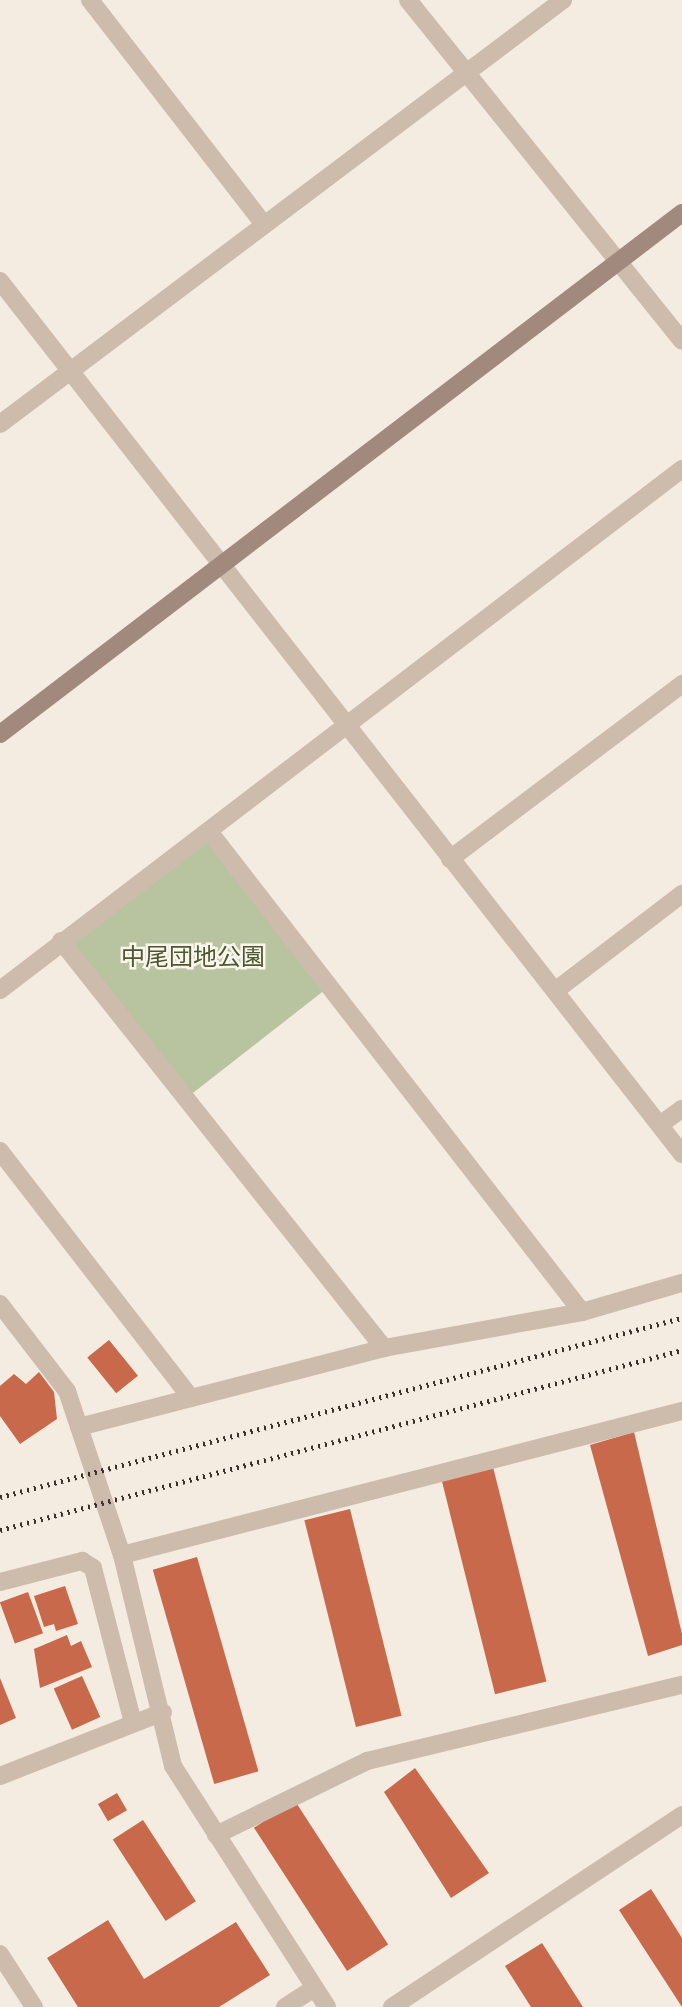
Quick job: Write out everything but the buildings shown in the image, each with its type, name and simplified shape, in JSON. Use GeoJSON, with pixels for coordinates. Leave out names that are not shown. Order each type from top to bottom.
{"type":"FeatureCollection","features":[{"type":"Feature","properties":{"kind":"street"},"geometry":{"type":"LineString","coordinates":[[90,0],[264,224]]}},
{"type":"Feature","properties":{"kind":"street"},"geometry":{"type":"LineString","coordinates":[[408,0],[682,341]]}},
{"type":"Feature","properties":{"kind":"street"},"geometry":{"type":"LineString","coordinates":[[0,424],[563,0]]}},
{"type":"Feature","properties":{"kind":"street"},"geometry":{"type":"LineString","coordinates":[[0,734],[682,213]]}},
{"type":"Feature","properties":{"kind":"street"},"geometry":{"type":"LineString","coordinates":[[0,281],[682,1154]]}},
{"type":"Feature","properties":{"kind":"street"},"geometry":{"type":"LineString","coordinates":[[0,990],[61,941],[211,834],[682,469]]}},
{"type":"Feature","properties":{"kind":"street"},"geometry":{"type":"LineString","coordinates":[[450,859],[682,684]]}},
{"type":"Feature","properties":{"kind":"street"},"geometry":{"type":"LineString","coordinates":[[211,834],[582,1312]]}},
{"type":"Feature","properties":{"kind":"street"},"geometry":{"type":"LineString","coordinates":[[555,991],[682,894]]}},
{"type":"Feature","properties":{"kind":"street"},"geometry":{"type":"LineString","coordinates":[[61,941],[384,1348]]}},
{"type":"Feature","properties":{"kind":"street"},"geometry":{"type":"LineString","coordinates":[[661,1124],[682,1109]]}},
{"type":"Feature","properties":{"kind":"street"},"geometry":{"type":"LineString","coordinates":[[0,1151],[191,1398]]}},
{"type":"Feature","properties":{"kind":"street"},"geometry":{"type":"LineString","coordinates":[[79,1427],[384,1348],[582,1312],[682,1283]]}},
{"type":"Feature","properties":{"kind":"street"},"geometry":{"type":"LineString","coordinates":[[0,1304],[67,1391],[122,1555],[163,1712],[173,1766],[327,2007]]}},
{"type":"Feature","properties":{"kind":"street"},"geometry":{"type":"LineString","coordinates":[[122,1555],[682,1411]]}},
{"type":"Feature","properties":{"kind":"street"},"geometry":{"type":"LineString","coordinates":[[0,1582],[82,1561],[93,1568],[133,1723]]}},
{"type":"Feature","properties":{"kind":"street"},"geometry":{"type":"LineString","coordinates":[[216,1835],[367,1761],[682,1685]]}},
{"type":"Feature","properties":{"kind":"street"},"geometry":{"type":"LineString","coordinates":[[0,1776],[163,1712]]}},
{"type":"Feature","properties":{"kind":"street"},"geometry":{"type":"LineString","coordinates":[[392,2007],[682,1815]]}},
{"type":"Feature","properties":{"kind":"street"},"geometry":{"type":"LineString","coordinates":[[0,1954],[34,2007]]}},
{"type":"Feature","properties":{"kind":"street"},"geometry":{"type":"LineString","coordinates":[[285,2007],[314,1989]]}},
{"type":"Feature","properties":{"kind":"green space","name":"中尾団地公園"},"geometry":{"type":"Polygon","coordinates":[[[211,834],[330,986],[185,1099],[66,947],[211,834]]]}},
{"type":"Feature","properties":{"kind":"railway"},"geometry":{"type":"LineString","coordinates":[[0,1497],[682,1318]]}},
{"type":"Feature","properties":{"kind":"railway"},"geometry":{"type":"LineString","coordinates":[[0,1530],[682,1350]]}}]}
